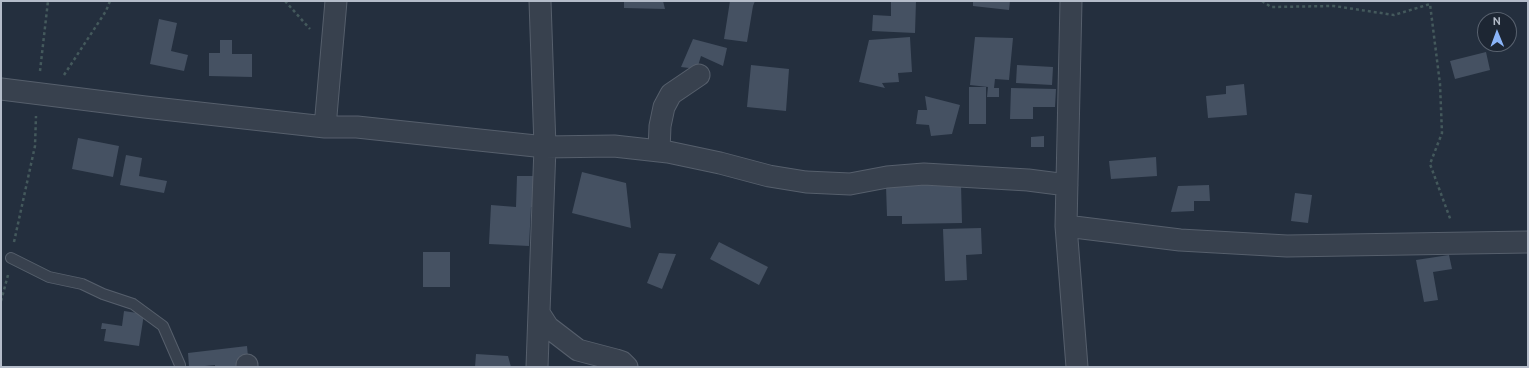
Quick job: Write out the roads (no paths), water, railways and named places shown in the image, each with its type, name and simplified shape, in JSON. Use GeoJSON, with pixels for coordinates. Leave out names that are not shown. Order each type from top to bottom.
{"type":"FeatureCollection","features":[{"type":"Feature","properties":{"kind":"street"},"geometry":{"type":"LineString","coordinates":[[325,127],[336,1]]}},
{"type":"Feature","properties":{"kind":"street"},"geometry":{"type":"LineString","coordinates":[[537,367],[545,148],[540,1]]}},
{"type":"Feature","properties":{"kind":"street"},"geometry":{"type":"LineString","coordinates":[[1071,1],[1066,226],[1077,367]]}},
{"type":"Feature","properties":{"kind":"street"},"geometry":{"type":"LineString","coordinates":[[659,151],[660,126],[664,107],[671,94],[699,75]]}},
{"type":"Feature","properties":{"kind":"street"},"geometry":{"type":"LineString","coordinates":[[1,89],[145,108],[545,148],[614,146],[659,151],[720,163],[769,176],[806,182],[850,184],[887,177],[924,174],[1028,180],[1067,184]]}},
{"type":"Feature","properties":{"kind":"street"},"geometry":{"type":"LineString","coordinates":[[1066,226],[1180,240],[1287,246],[1528,242]]}},
{"type":"Feature","properties":{"kind":"street"},"geometry":{"type":"LineString","coordinates":[[539,312],[548,327],[578,350],[622,362],[627,367]]}},
{"type":"Feature","properties":{"kind":"lane"},"geometry":{"type":"LineString","coordinates":[[11,258],[49,277],[82,284],[103,294],[133,304],[162,326],[180,365]]}}]}
